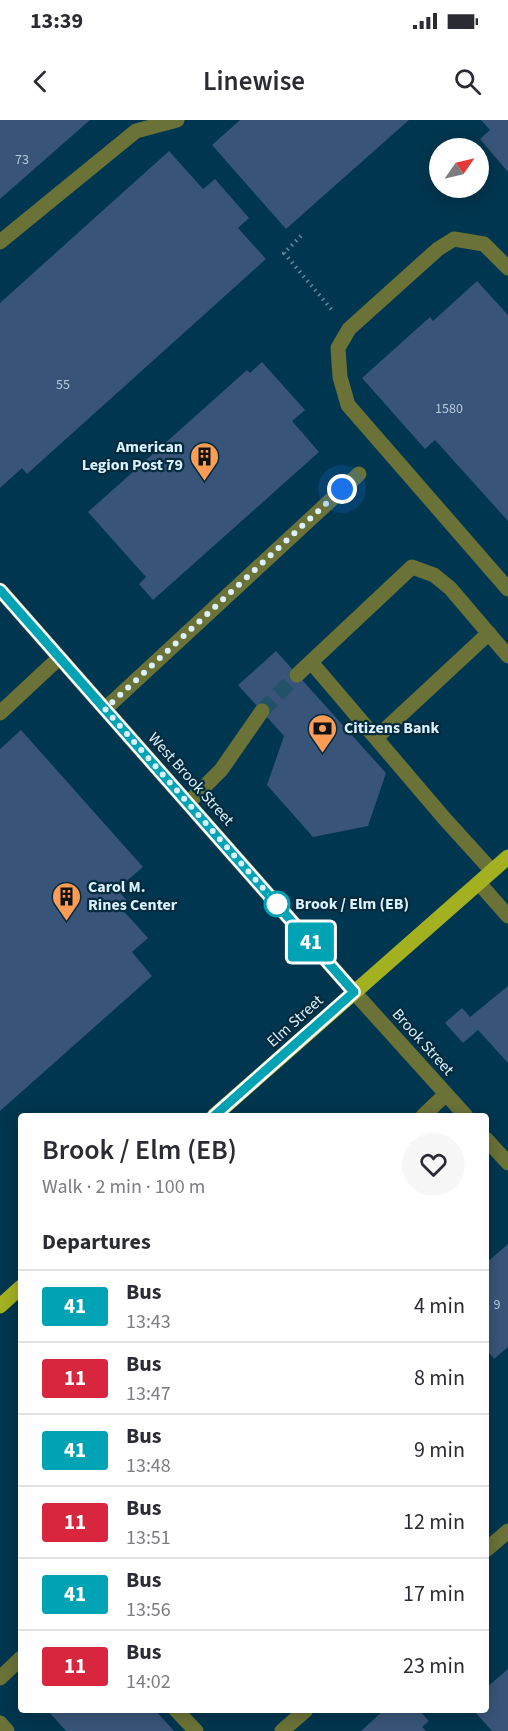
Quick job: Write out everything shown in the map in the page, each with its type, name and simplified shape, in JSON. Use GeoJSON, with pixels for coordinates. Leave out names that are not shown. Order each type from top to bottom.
{"type":"FeatureCollection","features":[{"type":"Feature","properties":{"kind":"main road","name":"Elm Street"},"geometry":{"type":"LineString","coordinates":[[223,1113],[354,992],[508,857]]}},
{"type":"Feature","properties":{"kind":"main road"},"geometry":{"type":"LineString","coordinates":[[2,1301],[18,1289]]}},
{"type":"Feature","properties":{"kind":"street"},"geometry":{"type":"LineString","coordinates":[[0,243],[136,131],[177,120]]}},
{"type":"Feature","properties":{"kind":"street"},"geometry":{"type":"LineString","coordinates":[[508,268],[484,244],[454,239],[438,249],[348,328],[338,348],[340,376],[348,405],[508,589]]}},
{"type":"Feature","properties":{"kind":"street"},"geometry":{"type":"LineString","coordinates":[[105,709],[359,474]]}},
{"type":"Feature","properties":{"kind":"street"},"geometry":{"type":"LineString","coordinates":[[297,675],[412,567],[434,575],[450,588],[508,656]]}},
{"type":"Feature","properties":{"kind":"street","name":"West Brook Street"},"geometry":{"type":"LineString","coordinates":[[0,590],[354,992]]}},
{"type":"Feature","properties":{"kind":"street"},"geometry":{"type":"LineString","coordinates":[[376,738],[489,633]]}},
{"type":"Feature","properties":{"kind":"street"},"geometry":{"type":"LineString","coordinates":[[0,713],[59,658]]}},
{"type":"Feature","properties":{"kind":"street"},"geometry":{"type":"LineString","coordinates":[[311,662],[492,871]]}},
{"type":"Feature","properties":{"kind":"street"},"geometry":{"type":"LineString","coordinates":[[188,803],[221,770],[262,711]]}},
{"type":"Feature","properties":{"kind":"street"},"geometry":{"type":"LineString","coordinates":[[479,882],[508,916]]}},
{"type":"Feature","properties":{"kind":"street","name":"Brook Street"},"geometry":{"type":"LineString","coordinates":[[354,992],[463,1113]]}},
{"type":"Feature","properties":{"kind":"street"},"geometry":{"type":"LineString","coordinates":[[426,1113],[446,1094]]}},
{"type":"Feature","properties":{"kind":"street"},"geometry":{"type":"LineString","coordinates":[[489,1142],[508,1163]]}},
{"type":"Feature","properties":{"kind":"street"},"geometry":{"type":"LineString","coordinates":[[489,1547],[508,1531]]}},
{"type":"Feature","properties":{"kind":"street"},"geometry":{"type":"LineString","coordinates":[[0,1678],[18,1662]]}},
{"type":"Feature","properties":{"kind":"street"},"geometry":{"type":"LineString","coordinates":[[179,1713],[196,1731]]}},
{"type":"Feature","properties":{"kind":"street"},"geometry":{"type":"LineString","coordinates":[[282,1731],[303,1713]]}},
{"type":"Feature","properties":{"kind":"street"},"geometry":{"type":"LineString","coordinates":[[0,1723],[8,1731]]}},
{"type":"Feature","properties":{"kind":"path"},"geometry":{"type":"LineString","coordinates":[[301,236],[284,253],[317,292]]}},
{"type":"Feature","properties":{"kind":"building"},"geometry":{"type":"Polygon","coordinates":[[[0,120],[90,120],[0,199],[0,120]]]}},
{"type":"Feature","properties":{"kind":"building"},"geometry":{"type":"Polygon","coordinates":[[[240,120],[409,120],[286,229],[212,145],[240,120]]]}},
{"type":"Feature","properties":{"kind":"building"},"geometry":{"type":"Polygon","coordinates":[[[481,120],[508,120],[508,172],[489,150],[489,138],[481,138],[490,130],[481,120]]]}},
{"type":"Feature","properties":{"kind":"building"},"geometry":{"type":"Polygon","coordinates":[[[169,151],[203,189],[215,179],[249,218],[238,228],[266,259],[27,474],[22,468],[0,488],[0,303],[169,151]]]}},
{"type":"Feature","properties":{"kind":"building"},"geometry":{"type":"Polygon","coordinates":[[[477,281],[508,315],[508,521],[435,440],[425,449],[362,378],[430,317],[433,321],[477,281]]]}},
{"type":"Feature","properties":{"kind":"building","name":"American Legion Post 79"},"geometry":{"type":"Polygon","coordinates":[[[262,362],[305,410],[292,421],[319,452],[153,600],[139,584],[146,577],[88,512],[247,370],[250,373],[262,362]]]}},
{"type":"Feature","properties":{"kind":"building","name":"Citizens Bank"},"geometry":{"type":"Polygon","coordinates":[[[276,651],[386,773],[368,826],[313,837],[267,785],[284,736],[238,685],[276,651]]]}},
{"type":"Feature","properties":{"kind":"building","name":"Carol M. Rines Center"},"geometry":{"type":"Polygon","coordinates":[[[21,730],[143,867],[117,889],[127,901],[120,907],[148,938],[132,952],[152,976],[0,1111],[0,749],[21,730]]]}},
{"type":"Feature","properties":{"kind":"building"},"geometry":{"type":"Polygon","coordinates":[[[508,986],[508,1063],[478,1030],[463,1043],[445,1023],[462,1008],[470,1017],[508,986]]]}},
{"type":"Feature","properties":{"kind":"building"},"geometry":{"type":"Polygon","coordinates":[[[508,1244],[508,1347],[494,1359],[489,1353],[489,1260],[508,1244]]]}},
{"type":"Feature","properties":{"kind":"building"},"geometry":{"type":"Polygon","coordinates":[[[508,1669],[508,1731],[492,1731],[476,1713],[489,1713],[489,1685],[508,1669]]]}},
{"type":"Feature","properties":{"kind":"building"},"geometry":{"type":"Polygon","coordinates":[[[50,1713],[158,1713],[174,1731],[66,1731],[50,1713]]]}},
{"type":"Feature","properties":{"kind":"building"},"geometry":{"type":"Polygon","coordinates":[[[381,1713],[422,1713],[429,1721],[422,1727],[426,1731],[361,1731],[381,1713]]]}},
{"type":"Feature","properties":{"kind":"tunnel"},"geometry":{"type":"LineString","coordinates":[[262,711],[297,675]]}},
{"type":"Feature","properties":{"kind":"bus line","name":"41"},"geometry":{"type":"LineString","coordinates":[[0,590],[354,992],[217,1113]]}},
{"type":"Feature","properties":{"kind":"place","name":"American Legion Post 79"},"geometry":{"type":"Point","coordinates":[204,482]}},
{"type":"Feature","properties":{"kind":"place","name":"Citizens Bank"},"geometry":{"type":"Point","coordinates":[323,754]}},
{"type":"Feature","properties":{"kind":"place","name":"Brook / Elm (EB)"},"geometry":{"type":"Point","coordinates":[277,904]}},
{"type":"Feature","properties":{"kind":"place","name":"Carol M. Rines Center"},"geometry":{"type":"Point","coordinates":[67,922]}},
{"type":"Feature","properties":{"kind":"route"},"geometry":{"type":"LineString","coordinates":[[277,904],[105,709],[342,489]]}}]}
